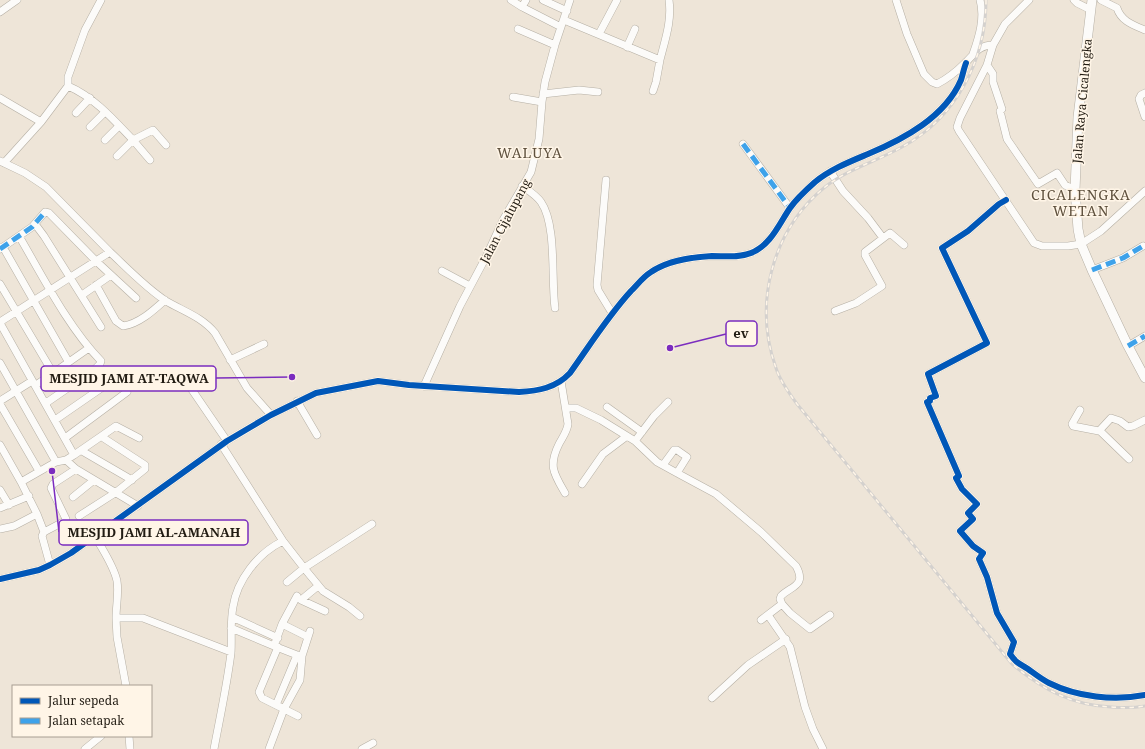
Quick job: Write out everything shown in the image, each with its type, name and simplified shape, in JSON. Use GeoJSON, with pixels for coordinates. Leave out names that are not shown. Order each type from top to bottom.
{"type":"FeatureCollection","features":[{"type":"Feature","properties":{"kind":"main road","name":"Jalan Raya Cicalengka"},"geometry":{"type":"LineString","coordinates":[[1092,0],[1078,117],[1075,190],[1078,229],[1081,244],[1092,270],[1145,378]]}},
{"type":"Feature","properties":{"kind":"street"},"geometry":{"type":"LineString","coordinates":[[0,12],[17,0]]}},
{"type":"Feature","properties":{"kind":"street"},"geometry":{"type":"LineString","coordinates":[[100,0],[85,30],[68,77],[68,86],[41,122],[2,162],[25,173],[46,186],[110,252],[147,286],[166,300],[209,325],[215,332],[247,388],[271,415]]}},
{"type":"Feature","properties":{"kind":"street"},"geometry":{"type":"LineString","coordinates":[[511,0],[522,7],[562,23],[600,34],[660,60]]}},
{"type":"Feature","properties":{"kind":"street"},"geometry":{"type":"LineString","coordinates":[[522,7],[526,0]]}},
{"type":"Feature","properties":{"kind":"street"},"geometry":{"type":"LineString","coordinates":[[543,0],[567,11]]}},
{"type":"Feature","properties":{"kind":"street","name":"Jalan Cijalupang"},"geometry":{"type":"LineString","coordinates":[[424,386],[470,286],[487,255],[503,220],[531,172],[537,151],[542,98],[555,45],[570,0]]}},
{"type":"Feature","properties":{"kind":"street"},"geometry":{"type":"LineString","coordinates":[[600,34],[617,0]]}},
{"type":"Feature","properties":{"kind":"street"},"geometry":{"type":"LineString","coordinates":[[653,91],[669,23],[669,0]]}},
{"type":"Feature","properties":{"kind":"street"},"geometry":{"type":"LineString","coordinates":[[896,0],[924,74],[932,82],[937,84],[966,63],[980,48],[986,45],[993,45]]}},
{"type":"Feature","properties":{"kind":"street"},"geometry":{"type":"LineString","coordinates":[[972,55],[982,19],[980,0]]}},
{"type":"Feature","properties":{"kind":"street"},"geometry":{"type":"LineString","coordinates":[[1029,0],[1005,24],[993,45],[987,64],[960,118],[957,127],[959,131],[1006,200],[1030,239],[1037,245],[1068,246],[1081,244],[1101,231],[1145,192]]}},
{"type":"Feature","properties":{"kind":"street"},"geometry":{"type":"LineString","coordinates":[[1074,0],[1091,10]]}},
{"type":"Feature","properties":{"kind":"street"},"geometry":{"type":"LineString","coordinates":[[1101,0],[1117,8],[1120,15],[1125,20],[1145,30]]}},
{"type":"Feature","properties":{"kind":"street"},"geometry":{"type":"LineString","coordinates":[[518,29],[555,45]]}},
{"type":"Feature","properties":{"kind":"street"},"geometry":{"type":"LineString","coordinates":[[627,47],[635,29]]}},
{"type":"Feature","properties":{"kind":"street"},"geometry":{"type":"LineString","coordinates":[[0,579],[39,570],[71,553],[224,443],[297,401],[321,392],[370,382],[385,381],[424,386],[519,392],[543,389],[561,381],[570,373],[612,313],[641,280],[652,271],[670,264],[698,258],[738,256],[752,253],[767,242],[790,208],[814,178],[903,137],[919,128],[946,104],[960,82],[966,63]]}},
{"type":"Feature","properties":{"kind":"street"},"geometry":{"type":"LineString","coordinates":[[987,64],[993,74],[993,82],[1002,109],[1000,111],[1007,139],[1038,184],[1057,173],[1065,185],[1075,190]]}},
{"type":"Feature","properties":{"kind":"street"},"geometry":{"type":"LineString","coordinates":[[68,86],[78,90],[90,98],[150,160]]}},
{"type":"Feature","properties":{"kind":"street"},"geometry":{"type":"LineString","coordinates":[[513,97],[542,98],[579,90],[598,92]]}},
{"type":"Feature","properties":{"kind":"street"},"geometry":{"type":"LineString","coordinates":[[1145,93],[1141,95],[1139,99],[1145,117]]}},
{"type":"Feature","properties":{"kind":"street"},"geometry":{"type":"LineString","coordinates":[[0,98],[41,122]]}},
{"type":"Feature","properties":{"kind":"street"},"geometry":{"type":"LineString","coordinates":[[76,113],[90,98]]}},
{"type":"Feature","properties":{"kind":"street"},"geometry":{"type":"LineString","coordinates":[[90,127],[105,112]]}},
{"type":"Feature","properties":{"kind":"street"},"geometry":{"type":"LineString","coordinates":[[104,140],[118,126]]}},
{"type":"Feature","properties":{"kind":"street"},"geometry":{"type":"LineString","coordinates":[[117,156],[132,140],[153,130],[166,145]]}},
{"type":"Feature","properties":{"kind":"street"},"geometry":{"type":"LineString","coordinates":[[743,144],[790,208]]}},
{"type":"Feature","properties":{"kind":"street"},"geometry":{"type":"LineString","coordinates":[[830,171],[843,191],[868,218],[883,238]]}},
{"type":"Feature","properties":{"kind":"street"},"geometry":{"type":"LineString","coordinates":[[606,180],[597,284],[598,290],[612,313]]}},
{"type":"Feature","properties":{"kind":"street"},"geometry":{"type":"LineString","coordinates":[[522,186],[541,201],[549,221],[553,265],[554,308]]}},
{"type":"Feature","properties":{"kind":"street"},"geometry":{"type":"LineString","coordinates":[[1006,200],[999,204],[968,231],[942,248],[987,343],[928,374],[936,396],[930,398],[930,401],[927,402],[959,476],[956,478],[962,489],[977,504],[968,513],[973,519],[960,532],[973,546],[983,553],[979,560],[986,577],[997,614],[1014,642],[1010,654],[1020,666],[1062,689],[1079,693],[1104,698],[1133,698],[1145,695]]}},
{"type":"Feature","properties":{"kind":"street"},"geometry":{"type":"LineString","coordinates":[[68,361],[34,301],[1,248],[35,224],[42,213],[49,213],[96,261],[136,298]]}},
{"type":"Feature","properties":{"kind":"street"},"geometry":{"type":"LineString","coordinates":[[35,224],[82,295],[101,327]]}},
{"type":"Feature","properties":{"kind":"street"},"geometry":{"type":"LineString","coordinates":[[835,311],[856,303],[882,287],[865,254],[891,233],[904,245]]}},
{"type":"Feature","properties":{"kind":"street"},"geometry":{"type":"LineString","coordinates":[[19,236],[51,291],[88,348],[101,361],[100,364],[46,403]]}},
{"type":"Feature","properties":{"kind":"street"},"geometry":{"type":"LineString","coordinates":[[1092,270],[1123,258],[1143,246]]}},
{"type":"Feature","properties":{"kind":"street"},"geometry":{"type":"LineString","coordinates":[[74,455],[0,323],[110,252]]}},
{"type":"Feature","properties":{"kind":"street"},"geometry":{"type":"LineString","coordinates":[[442,271],[470,286]]}},
{"type":"Feature","properties":{"kind":"street"},"geometry":{"type":"LineString","coordinates":[[82,295],[111,275]]}},
{"type":"Feature","properties":{"kind":"street"},"geometry":{"type":"LineString","coordinates":[[0,284],[53,374]]}},
{"type":"Feature","properties":{"kind":"street"},"geometry":{"type":"LineString","coordinates":[[96,285],[116,321],[123,326],[136,322],[149,314],[166,300]]}},
{"type":"Feature","properties":{"kind":"street"},"geometry":{"type":"LineString","coordinates":[[1128,346],[1145,336]]}},
{"type":"Feature","properties":{"kind":"street"},"geometry":{"type":"LineString","coordinates":[[230,360],[264,344]]}},
{"type":"Feature","properties":{"kind":"street"},"geometry":{"type":"LineString","coordinates":[[0,400],[53,374],[68,361],[88,348]]}},
{"type":"Feature","properties":{"kind":"street"},"geometry":{"type":"LineString","coordinates":[[0,363],[56,462]]}},
{"type":"Feature","properties":{"kind":"street"},"geometry":{"type":"LineString","coordinates":[[55,420],[113,380]]}},
{"type":"Feature","properties":{"kind":"street"},"geometry":{"type":"LineString","coordinates":[[561,381],[568,427],[556,451],[553,466],[554,475],[565,494]]}},
{"type":"Feature","properties":{"kind":"street"},"geometry":{"type":"LineString","coordinates":[[188,384],[283,541],[323,591],[350,607],[360,616]]}},
{"type":"Feature","properties":{"kind":"street"},"geometry":{"type":"LineString","coordinates":[[65,438],[127,392]]}},
{"type":"Feature","properties":{"kind":"street"},"geometry":{"type":"LineString","coordinates":[[297,401],[317,435]]}},
{"type":"Feature","properties":{"kind":"street"},"geometry":{"type":"LineString","coordinates":[[635,441],[654,416],[668,402]]}},
{"type":"Feature","properties":{"kind":"street"},"geometry":{"type":"LineString","coordinates":[[0,404],[38,471]]}},
{"type":"Feature","properties":{"kind":"street"},"geometry":{"type":"LineString","coordinates":[[608,407],[642,432]]}},
{"type":"Feature","properties":{"kind":"street"},"geometry":{"type":"LineString","coordinates":[[566,408],[576,408],[601,420],[635,441],[663,465],[716,494],[761,532],[796,566],[800,573],[800,579],[792,589],[781,596],[780,599],[782,604],[790,613],[810,629],[830,616]]}},
{"type":"Feature","properties":{"kind":"street"},"geometry":{"type":"LineString","coordinates":[[1080,410],[1072,424],[1073,426],[1100,431],[1129,459]]}},
{"type":"Feature","properties":{"kind":"street"},"geometry":{"type":"LineString","coordinates":[[1100,431],[1111,418],[1120,421],[1128,427],[1145,420]]}},
{"type":"Feature","properties":{"kind":"street"},"geometry":{"type":"LineString","coordinates":[[21,482],[56,462],[66,460],[102,437],[116,426],[139,438]]}},
{"type":"Feature","properties":{"kind":"street"},"geometry":{"type":"LineString","coordinates":[[582,484],[606,451],[627,436]]}},
{"type":"Feature","properties":{"kind":"street"},"geometry":{"type":"LineString","coordinates":[[80,516],[115,493],[144,470],[145,465],[102,437]]}},
{"type":"Feature","properties":{"kind":"street"},"geometry":{"type":"LineString","coordinates":[[0,446],[29,496],[37,514],[44,532],[42,538],[50,565]]}},
{"type":"Feature","properties":{"kind":"street"},"geometry":{"type":"LineString","coordinates":[[82,450],[132,480]]}},
{"type":"Feature","properties":{"kind":"street"},"geometry":{"type":"LineString","coordinates":[[663,465],[674,450],[678,450],[687,457],[676,473]]}},
{"type":"Feature","properties":{"kind":"street"},"geometry":{"type":"LineString","coordinates":[[66,460],[76,469],[138,506]]}},
{"type":"Feature","properties":{"kind":"street"},"geometry":{"type":"LineString","coordinates":[[44,532],[65,521],[66,519],[51,489],[51,486],[76,469]]}},
{"type":"Feature","properties":{"kind":"street"},"geometry":{"type":"LineString","coordinates":[[73,497],[94,480]]}},
{"type":"Feature","properties":{"kind":"street"},"geometry":{"type":"LineString","coordinates":[[0,490],[9,505]]}},
{"type":"Feature","properties":{"kind":"street"},"geometry":{"type":"LineString","coordinates":[[0,508],[29,496]]}},
{"type":"Feature","properties":{"kind":"street"},"geometry":{"type":"LineString","coordinates":[[0,529],[14,526],[37,514]]}},
{"type":"Feature","properties":{"kind":"street"},"geometry":{"type":"LineString","coordinates":[[287,582],[304,568],[372,524]]}},
{"type":"Feature","properties":{"kind":"street"},"geometry":{"type":"LineString","coordinates":[[95,536],[111,566],[116,579],[118,595],[116,618],[117,637],[126,685]]}},
{"type":"Feature","properties":{"kind":"street"},"geometry":{"type":"LineString","coordinates":[[214,749],[231,652],[232,617],[237,590],[246,574],[254,564],[263,555],[283,541]]}},
{"type":"Feature","properties":{"kind":"street"},"geometry":{"type":"LineString","coordinates":[[318,586],[301,600],[325,611]]}},
{"type":"Feature","properties":{"kind":"street"},"geometry":{"type":"LineString","coordinates":[[297,596],[282,624],[276,646],[259,692],[262,698],[298,716]]}},
{"type":"Feature","properties":{"kind":"street"},"geometry":{"type":"LineString","coordinates":[[762,620],[782,604]]}},
{"type":"Feature","properties":{"kind":"street"},"geometry":{"type":"LineString","coordinates":[[768,615],[786,639],[790,647],[807,712],[813,729],[823,749]]}},
{"type":"Feature","properties":{"kind":"street"},"geometry":{"type":"LineString","coordinates":[[232,617],[278,638]]}},
{"type":"Feature","properties":{"kind":"street"},"geometry":{"type":"LineString","coordinates":[[116,618],[143,618],[231,652]]}},
{"type":"Feature","properties":{"kind":"street"},"geometry":{"type":"LineString","coordinates":[[276,705],[309,634],[282,624]]}},
{"type":"Feature","properties":{"kind":"street"},"geometry":{"type":"LineString","coordinates":[[231,628],[299,655]]}},
{"type":"Feature","properties":{"kind":"street"},"geometry":{"type":"LineString","coordinates":[[712,698],[748,665],[786,639]]}},
{"type":"Feature","properties":{"kind":"street"},"geometry":{"type":"LineString","coordinates":[[269,749],[284,708],[300,680],[299,655]]}},
{"type":"Feature","properties":{"kind":"street"},"geometry":{"type":"LineString","coordinates":[[85,749],[100,737]]}},
{"type":"Feature","properties":{"kind":"street"},"geometry":{"type":"LineString","coordinates":[[129,737],[130,749]]}},
{"type":"Feature","properties":{"kind":"street"},"geometry":{"type":"LineString","coordinates":[[362,749],[373,742]]}},
{"type":"Feature","properties":{"kind":"railway"},"geometry":{"type":"LineString","coordinates":[[986,0],[985,22],[974,65],[952,104],[938,120],[921,135],[902,147],[843,175],[825,187],[807,204],[792,224],[780,246],[772,270],[767,294],[766,319],[769,344],[780,378],[797,404],[1012,664],[1034,681],[1070,699],[1096,706],[1128,708],[1145,706]]}},
{"type":"Feature","properties":{"kind":"marked path"},"geometry":{"type":"LineString","coordinates":[[743,144],[790,208]]}},
{"type":"Feature","properties":{"kind":"marked path"},"geometry":{"type":"LineString","coordinates":[[0,249],[32,227],[45,212]]}},
{"type":"Feature","properties":{"kind":"marked path"},"geometry":{"type":"LineString","coordinates":[[1092,270],[1123,258],[1143,246]]}},
{"type":"Feature","properties":{"kind":"marked path"},"geometry":{"type":"LineString","coordinates":[[1128,346],[1145,336]]}},
{"type":"Feature","properties":{"kind":"cycle path"},"geometry":{"type":"LineString","coordinates":[[0,579],[39,570],[71,553],[227,441],[271,415],[316,393],[378,381],[409,385],[519,392],[540,390],[559,382],[570,373],[615,310],[648,274],[657,268],[680,260],[712,256],[742,256],[758,249],[774,234],[790,208],[815,182],[840,166],[882,148],[909,134],[934,116],[954,93],[961,80],[966,63]]}},
{"type":"Feature","properties":{"kind":"cycle path"},"geometry":{"type":"LineString","coordinates":[[1006,200],[999,204],[968,231],[942,248],[987,343],[928,374],[936,396],[930,398],[930,401],[927,402],[959,476],[956,478],[962,489],[977,504],[968,513],[973,519],[960,531],[973,546],[983,553],[979,559],[987,577],[997,613],[1014,642],[1010,654],[1016,662],[1046,681],[1071,692],[1108,698],[1145,695]]}},
{"type":"Feature","properties":{"kind":"place","name":"ev"},"geometry":{"type":"Point","coordinates":[670,348]}},
{"type":"Feature","properties":{"kind":"place","name":"MESJID JAMI AT-TAQWA"},"geometry":{"type":"Point","coordinates":[292,377]}},
{"type":"Feature","properties":{"kind":"place","name":"MESJID JAMI AL-AMANAH"},"geometry":{"type":"Point","coordinates":[52,471]}},
{"type":"Feature","properties":{"kind":"district","name":"WALUYA"},"geometry":{"type":"Point","coordinates":[530,152]}},
{"type":"Feature","properties":{"kind":"district","name":"CICALENGKA WETAN"},"geometry":{"type":"Point","coordinates":[1081,202]}}]}
